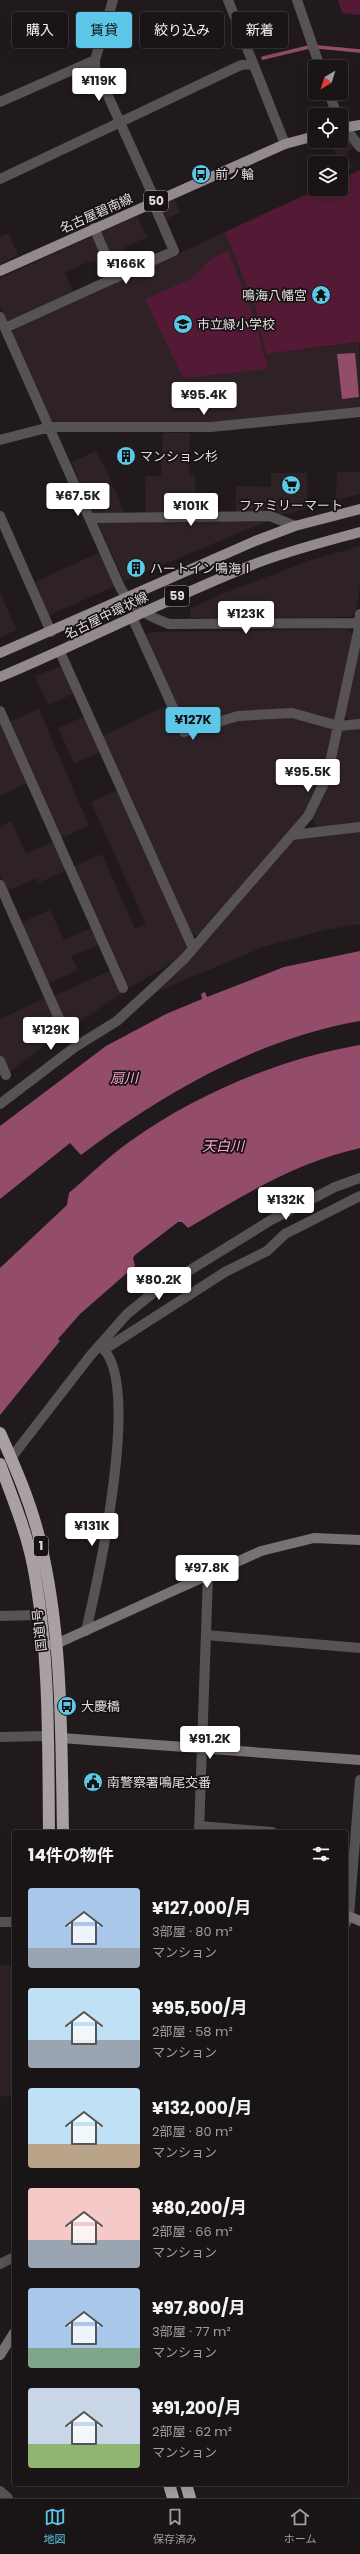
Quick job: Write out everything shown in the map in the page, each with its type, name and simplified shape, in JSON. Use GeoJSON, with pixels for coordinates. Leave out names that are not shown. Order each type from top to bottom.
{"type":"FeatureCollection","features":[{"type":"Feature","properties":{"kind":"highway","name":"国道1号"},"geometry":{"type":"LineString","coordinates":[[0,1433],[33,1565],[43,1646],[48,1736],[49,1830]]}},
{"type":"Feature","properties":{"kind":"highway","name":"国道1号"},"geometry":{"type":"LineString","coordinates":[[6,1458],[22,1483],[40,1540],[56,1644],[61,1738],[63,1830]]}},
{"type":"Feature","properties":{"kind":"highway"},"geometry":{"type":"LineString","coordinates":[[170,2486],[173,2498]]}},
{"type":"Feature","properties":{"kind":"highway"},"geometry":{"type":"LineString","coordinates":[[187,2486],[190,2498]]}},
{"type":"Feature","properties":{"kind":"main road"},"geometry":{"type":"LineString","coordinates":[[348,126],[360,125]]}},
{"type":"Feature","properties":{"kind":"main road","name":"名古屋碧南線"},"geometry":{"type":"LineString","coordinates":[[0,271],[285,144],[308,138]]}},
{"type":"Feature","properties":{"kind":"main road","name":"名古屋中環状線"},"geometry":{"type":"LineString","coordinates":[[0,653],[51,632],[248,544],[295,526],[360,509]]}},
{"type":"Feature","properties":{"kind":"main road","name":"名古屋中環状線"},"geometry":{"type":"LineString","coordinates":[[0,677],[60,652],[142,612],[254,564],[360,532]]}},
{"type":"Feature","properties":{"kind":"street"},"geometry":{"type":"LineString","coordinates":[[228,0],[285,144]]}},
{"type":"Feature","properties":{"kind":"street"},"geometry":{"type":"LineString","coordinates":[[297,0],[318,60]]}},
{"type":"Feature","properties":{"kind":"street"},"geometry":{"type":"LineString","coordinates":[[5,328],[174,251],[153,202],[150,189],[95,67],[94,60],[113,1]]}},
{"type":"Feature","properties":{"kind":"street"},"geometry":{"type":"LineString","coordinates":[[0,102],[94,60]]}},
{"type":"Feature","properties":{"kind":"street"},"geometry":{"type":"LineString","coordinates":[[0,179],[241,65],[253,64]]}},
{"type":"Feature","properties":{"kind":"street"},"geometry":{"type":"LineString","coordinates":[[348,133],[360,147]]}},
{"type":"Feature","properties":{"kind":"street"},"geometry":{"type":"LineString","coordinates":[[94,228],[116,278]]}},
{"type":"Feature","properties":{"kind":"street"},"geometry":{"type":"LineString","coordinates":[[0,317],[126,598],[142,612],[170,624],[360,620],[339,726],[327,777],[320,796],[292,835],[193,948],[117,1021],[75,1047],[0,1104]]}},
{"type":"Feature","properties":{"kind":"street"},"geometry":{"type":"LineString","coordinates":[[0,440],[50,428],[211,428],[360,412]]}},
{"type":"Feature","properties":{"kind":"street"},"geometry":{"type":"LineString","coordinates":[[0,516],[51,632]]}},
{"type":"Feature","properties":{"kind":"street"},"geometry":{"type":"LineString","coordinates":[[90,518],[270,516],[295,526]]}},
{"type":"Feature","properties":{"kind":"street"},"geometry":{"type":"LineString","coordinates":[[132,617],[184,732],[238,716],[292,713],[339,726],[360,724]]}},
{"type":"Feature","properties":{"kind":"street"},"geometry":{"type":"LineString","coordinates":[[60,652],[193,948]]}},
{"type":"Feature","properties":{"kind":"street"},"geometry":{"type":"LineString","coordinates":[[0,711],[123,988]]}},
{"type":"Feature","properties":{"kind":"street"},"geometry":{"type":"LineString","coordinates":[[292,835],[360,827]]}},
{"type":"Feature","properties":{"kind":"street"},"geometry":{"type":"LineString","coordinates":[[0,885],[64,1030]]}},
{"type":"Feature","properties":{"kind":"street"},"geometry":{"type":"LineString","coordinates":[[0,1061],[6,1075]]}},
{"type":"Feature","properties":{"kind":"street"},"geometry":{"type":"LineString","coordinates":[[6,1458],[102,1348],[127,1314],[152,1293],[271,1220],[335,1187],[360,1178]]}},
{"type":"Feature","properties":{"kind":"street"},"geometry":{"type":"LineString","coordinates":[[102,1348],[225,1272],[267,1251],[285,1234],[360,1196]]}},
{"type":"Feature","properties":{"kind":"street"},"geometry":{"type":"LineString","coordinates":[[86,1631],[117,1467],[119,1400],[115,1366],[102,1348]]}},
{"type":"Feature","properties":{"kind":"street"},"geometry":{"type":"LineString","coordinates":[[43,1646],[56,1644],[86,1631],[261,1551],[314,1538],[360,1540]]}},
{"type":"Feature","properties":{"kind":"street"},"geometry":{"type":"LineString","coordinates":[[208,1576],[199,1829],[223,1830]]}},
{"type":"Feature","properties":{"kind":"street"},"geometry":{"type":"LineString","coordinates":[[0,1616],[39,1615]]}},
{"type":"Feature","properties":{"kind":"street"},"geometry":{"type":"LineString","coordinates":[[206,1634],[360,1648]]}},
{"type":"Feature","properties":{"kind":"street"},"geometry":{"type":"LineString","coordinates":[[0,1738],[48,1736]]}},
{"type":"Feature","properties":{"kind":"street"},"geometry":{"type":"LineString","coordinates":[[61,1738],[360,1760]]}},
{"type":"Feature","properties":{"kind":"street"},"geometry":{"type":"LineString","coordinates":[[348,1907],[360,1780]]}},
{"type":"Feature","properties":{"kind":"street"},"geometry":{"type":"LineString","coordinates":[[348,1918],[360,1921]]}},
{"type":"Feature","properties":{"kind":"street"},"geometry":{"type":"LineString","coordinates":[[0,1922],[12,1922]]}},
{"type":"Feature","properties":{"kind":"street"},"geometry":{"type":"LineString","coordinates":[[0,2264],[12,2258]]}},
{"type":"Feature","properties":{"kind":"street"},"geometry":{"type":"LineString","coordinates":[[0,2355],[12,2336]]}},
{"type":"Feature","properties":{"kind":"street"},"geometry":{"type":"LineString","coordinates":[[0,2491],[8,2498]]}},
{"type":"Feature","properties":{"kind":"shaded area"},"geometry":{"type":"Polygon","coordinates":[[[338,0],[360,0],[360,15],[342,13],[338,0]]]}},
{"type":"Feature","properties":{"kind":"shaded area"},"geometry":{"type":"Polygon","coordinates":[[[348,136],[357,146],[345,154],[346,156],[336,156],[333,148],[348,148],[348,136]]]}},
{"type":"Feature","properties":{"kind":"shaded area"},"geometry":{"type":"Polygon","coordinates":[[[348,159],[353,167],[348,170],[348,159]]]}},
{"type":"Feature","properties":{"kind":"shaded area"},"geometry":{"type":"Polygon","coordinates":[[[360,170],[360,342],[266,354],[255,306],[225,232],[308,194],[308,196],[348,196],[348,176],[360,170]]]}},
{"type":"Feature","properties":{"kind":"shaded area"},"geometry":{"type":"Polygon","coordinates":[[[174,199],[180,213],[166,219],[162,205],[174,199]]]}},
{"type":"Feature","properties":{"kind":"shaded area"},"geometry":{"type":"Polygon","coordinates":[[[137,216],[147,237],[124,248],[133,267],[119,274],[100,235],[101,232],[137,216]]]}},
{"type":"Feature","properties":{"kind":"shaded area","name":"市立緑小学校"},"geometry":{"type":"Polygon","coordinates":[[[225,232],[255,306],[266,354],[359,343],[360,408],[207,423],[56,422],[51,420],[13,334],[15,329],[225,232]]]}},
{"type":"Feature","properties":{"kind":"shaded area"},"geometry":{"type":"Polygon","coordinates":[[[8,233],[18,255],[0,264],[0,237],[8,233]]]}},
{"type":"Feature","properties":{"kind":"shaded area"},"geometry":{"type":"Polygon","coordinates":[[[93,236],[105,258],[95,263],[93,260],[65,272],[74,294],[14,321],[5,319],[0,307],[0,278],[93,236]]]}},
{"type":"Feature","properties":{"kind":"shaded area"},"geometry":{"type":"Polygon","coordinates":[[[228,251],[253,315],[268,369],[183,378],[145,299],[191,279],[214,257],[228,251]]]}},
{"type":"Feature","properties":{"kind":"shaded area"},"geometry":{"type":"Polygon","coordinates":[[[163,433],[190,433],[189,475],[195,476],[195,513],[146,514],[145,476],[161,476],[163,433]]]}},
{"type":"Feature","properties":{"kind":"shaded area"},"geometry":{"type":"Polygon","coordinates":[[[96,451],[108,474],[125,515],[93,514],[72,462],[96,451]]]}},
{"type":"Feature","properties":{"kind":"shaded area"},"geometry":{"type":"Polygon","coordinates":[[[337,472],[360,472],[360,494],[336,500],[337,472]]]}},
{"type":"Feature","properties":{"kind":"shaded area"},"geometry":{"type":"Polygon","coordinates":[[[271,473],[307,473],[307,508],[289,514],[236,513],[236,486],[271,487],[271,473]]]}},
{"type":"Feature","properties":{"kind":"shaded area"},"geometry":{"type":"Polygon","coordinates":[[[270,520],[124,581],[97,521],[270,520]]]}},
{"type":"Feature","properties":{"kind":"shaded area"},"geometry":{"type":"Polygon","coordinates":[[[360,546],[360,585],[356,612],[352,617],[190,618],[190,609],[222,594],[308,561],[360,546]]]}},
{"type":"Feature","properties":{"kind":"shaded area"},"geometry":{"type":"Polygon","coordinates":[[[100,552],[115,586],[48,616],[33,583],[100,552]]]}},
{"type":"Feature","properties":{"kind":"shaded area"},"geometry":{"type":"Polygon","coordinates":[[[0,593],[17,630],[0,637],[0,593]]]}},
{"type":"Feature","properties":{"kind":"shaded area"},"geometry":{"type":"Polygon","coordinates":[[[347,629],[353,635],[336,722],[292,710],[186,728],[146,638],[148,633],[155,632],[347,629]]]}},
{"type":"Feature","properties":{"kind":"shaded area"},"geometry":{"type":"Polygon","coordinates":[[[360,638],[360,720],[350,721],[345,716],[360,638]]]}},
{"type":"Feature","properties":{"kind":"shaded area"},"geometry":{"type":"Polygon","coordinates":[[[58,667],[64,668],[75,693],[48,705],[35,676],[58,667]]]}},
{"type":"Feature","properties":{"kind":"shaded area"},"geometry":{"type":"Polygon","coordinates":[[[168,705],[181,735],[240,720],[291,715],[334,729],[325,771],[304,813],[198,936],[190,934],[102,736],[168,705]]]}},
{"type":"Feature","properties":{"kind":"shaded area"},"geometry":{"type":"Polygon","coordinates":[[[39,709],[89,826],[61,838],[9,722],[39,709]]]}},
{"type":"Feature","properties":{"kind":"shaded area"},"geometry":{"type":"Polygon","coordinates":[[[85,716],[101,752],[74,763],[58,728],[85,716]]]}},
{"type":"Feature","properties":{"kind":"shaded area"},"geometry":{"type":"Polygon","coordinates":[[[0,720],[28,783],[0,796],[0,720]]]}},
{"type":"Feature","properties":{"kind":"shaded area"},"geometry":{"type":"Polygon","coordinates":[[[360,726],[360,823],[318,828],[311,817],[331,780],[342,730],[360,726]]]}},
{"type":"Feature","properties":{"kind":"shaded area"},"geometry":{"type":"Polygon","coordinates":[[[118,790],[187,946],[182,954],[166,966],[128,989],[74,867],[102,854],[135,929],[146,924],[91,802],[118,790]]]}},
{"type":"Feature","properties":{"kind":"shaded area"},"geometry":{"type":"Polygon","coordinates":[[[11,821],[26,854],[54,841],[67,870],[38,883],[36,878],[7,891],[0,876],[0,826],[11,821]]]}},
{"type":"Feature","properties":{"kind":"shaded area"},"geometry":{"type":"Polygon","coordinates":[[[360,831],[360,924],[325,930],[263,947],[154,993],[294,838],[360,831]]]}},
{"type":"Feature","properties":{"kind":"shaded area"},"geometry":{"type":"Polygon","coordinates":[[[50,910],[64,940],[93,927],[100,944],[71,956],[78,970],[48,984],[21,923],[50,910]]]}},
{"type":"Feature","properties":{"kind":"shaded area"},"geometry":{"type":"Polygon","coordinates":[[[112,970],[122,993],[69,1029],[53,996],[112,970]]]}},
{"type":"Feature","properties":{"kind":"shaded area"},"geometry":{"type":"Polygon","coordinates":[[[45,998],[61,1032],[9,1073],[0,1054],[0,1019],[45,998]]]}},
{"type":"Feature","properties":{"kind":"shaded area"},"geometry":{"type":"Polygon","coordinates":[[[0,1965],[12,1966],[12,2095],[0,2097],[0,1965]]]}},
{"type":"Feature","properties":{"kind":"water"},"geometry":{"type":"Polygon","coordinates":[[[355,353],[359,397],[342,399],[337,354],[355,353]]]}},
{"type":"Feature","properties":{"kind":"water","name":"扇川"},"geometry":{"type":"Polygon","coordinates":[[[360,951],[360,1021],[322,1029],[284,1041],[248,1055],[213,1072],[178,1090],[145,1110],[81,1155],[70,1143],[0,1199],[0,1126],[106,1046],[166,1014],[202,999],[201,994],[205,992],[207,997],[284,967],[360,951]]]}},
{"type":"Feature","properties":{"kind":"water","name":"天白川"},"geometry":{"type":"Polygon","coordinates":[[[360,1045],[360,1148],[336,1154],[292,1171],[250,1192],[188,1228],[182,1222],[178,1222],[135,1255],[133,1258],[135,1266],[80,1314],[58,1339],[60,1341],[0,1415],[0,1268],[67,1205],[69,1193],[129,1142],[182,1109],[210,1094],[269,1069],[299,1059],[360,1045]]]}},
{"type":"Feature","properties":{"kind":"waterway"},"geometry":{"type":"LineString","coordinates":[[263,58],[309,47]]}},
{"type":"Feature","properties":{"kind":"waterway"},"geometry":{"type":"LineString","coordinates":[[318,47],[360,51]]}},
{"type":"Feature","properties":{"kind":"place","name":"前ノ輪"},"geometry":{"type":"Point","coordinates":[201,174]}},
{"type":"Feature","properties":{"kind":"place","name":"鳴海八幡宮"},"geometry":{"type":"Point","coordinates":[321,295]}},
{"type":"Feature","properties":{"kind":"place","name":"市立緑小学校"},"geometry":{"type":"Point","coordinates":[183,324]}},
{"type":"Feature","properties":{"kind":"place","name":"マンション杉"},"geometry":{"type":"Point","coordinates":[126,456]}},
{"type":"Feature","properties":{"kind":"place","name":"ファミリーマート"},"geometry":{"type":"Point","coordinates":[291,485]}},
{"type":"Feature","properties":{"kind":"place","name":"ハートイン鳴海Ⅰ"},"geometry":{"type":"Point","coordinates":[136,568]}},
{"type":"Feature","properties":{"kind":"place","name":"大慶橋"},"geometry":{"type":"Point","coordinates":[67,1706]}},
{"type":"Feature","properties":{"kind":"place","name":"南警察署鳴尾交番"},"geometry":{"type":"Point","coordinates":[93,1782]}}]}
